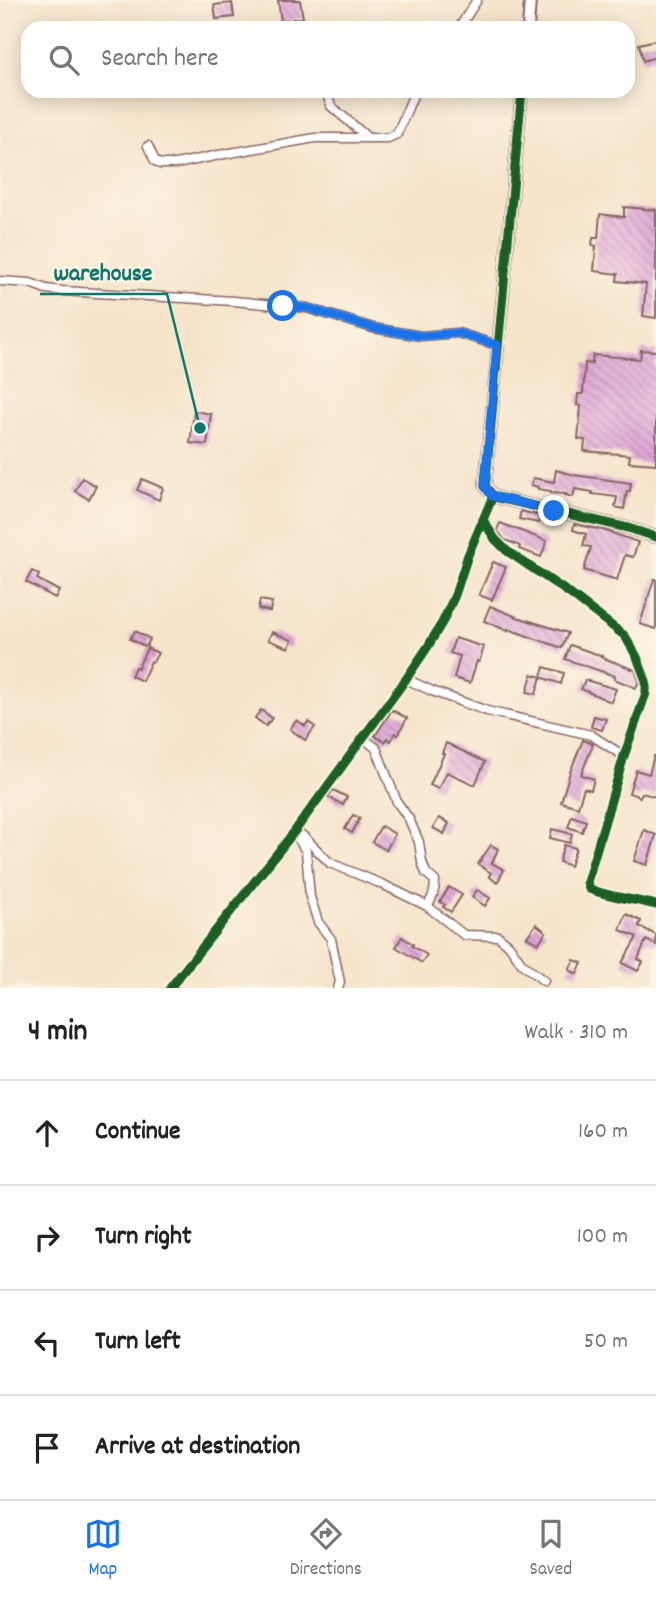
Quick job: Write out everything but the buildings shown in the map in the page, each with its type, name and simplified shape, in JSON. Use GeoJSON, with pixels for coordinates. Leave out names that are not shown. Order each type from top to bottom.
{"type":"FeatureCollection","features":[{"type":"Feature","properties":{"kind":"street"},"geometry":{"type":"LineString","coordinates":[[463,21],[477,0]]}},
{"type":"Feature","properties":{"kind":"street"},"geometry":{"type":"LineString","coordinates":[[528,21],[530,0]]}},
{"type":"Feature","properties":{"kind":"street"},"geometry":{"type":"LineString","coordinates":[[328,98],[331,106],[368,138]]}},
{"type":"Feature","properties":{"kind":"street"},"geometry":{"type":"LineString","coordinates":[[148,146],[155,161],[160,164],[176,164],[315,138],[388,138],[397,134],[412,98]]}},
{"type":"Feature","properties":{"kind":"street"},"geometry":{"type":"LineString","coordinates":[[521,98],[485,486],[492,496],[656,537]]}},
{"type":"Feature","properties":{"kind":"street"},"geometry":{"type":"LineString","coordinates":[[0,281],[30,283],[62,291],[307,308],[373,328],[421,336],[458,333],[497,345]]}},
{"type":"Feature","properties":{"kind":"street"},"geometry":{"type":"LineString","coordinates":[[170,988],[294,832],[406,679],[443,621],[492,496]]}},
{"type":"Feature","properties":{"kind":"street"},"geometry":{"type":"LineString","coordinates":[[483,520],[495,539],[507,551],[569,593],[625,636],[637,657],[646,681],[646,693],[624,756],[587,882],[589,889],[604,895],[656,905]]}},
{"type":"Feature","properties":{"kind":"street"},"geometry":{"type":"LineString","coordinates":[[406,679],[487,711],[591,735],[624,756]]}},
{"type":"Feature","properties":{"kind":"street"},"geometry":{"type":"LineString","coordinates":[[363,738],[376,748],[397,802],[409,819],[419,842],[426,873],[435,881],[431,901],[427,906]]}},
{"type":"Feature","properties":{"kind":"street"},"geometry":{"type":"LineString","coordinates":[[294,832],[303,836],[330,863],[427,906],[464,935],[498,936],[509,945],[522,964],[544,981]]}},
{"type":"Feature","properties":{"kind":"street"},"geometry":{"type":"LineString","coordinates":[[294,832],[306,851],[310,897],[318,922],[331,939],[340,982],[338,988]]}},
{"type":"Feature","properties":{"kind":"cycle path"},"geometry":{"type":"LineString","coordinates":[[521,98],[485,486],[493,496],[499,498],[656,537]]}},
{"type":"Feature","properties":{"kind":"cycle path"},"geometry":{"type":"LineString","coordinates":[[170,988],[294,832],[427,648],[455,595],[468,555],[493,496]]}},
{"type":"Feature","properties":{"kind":"cycle path"},"geometry":{"type":"LineString","coordinates":[[483,520],[495,539],[507,551],[569,593],[625,636],[637,657],[646,681],[646,693],[624,756],[587,882],[589,889],[597,892],[656,905]]}},
{"type":"Feature","properties":{"kind":"place","name":"warehouse"},"geometry":{"type":"Point","coordinates":[200,428]}},
{"type":"Feature","properties":{"kind":"route"},"geometry":{"type":"LineString","coordinates":[[283,306],[307,308],[373,328],[421,336],[458,333],[497,345],[485,486],[492,496],[554,511]]}}]}
